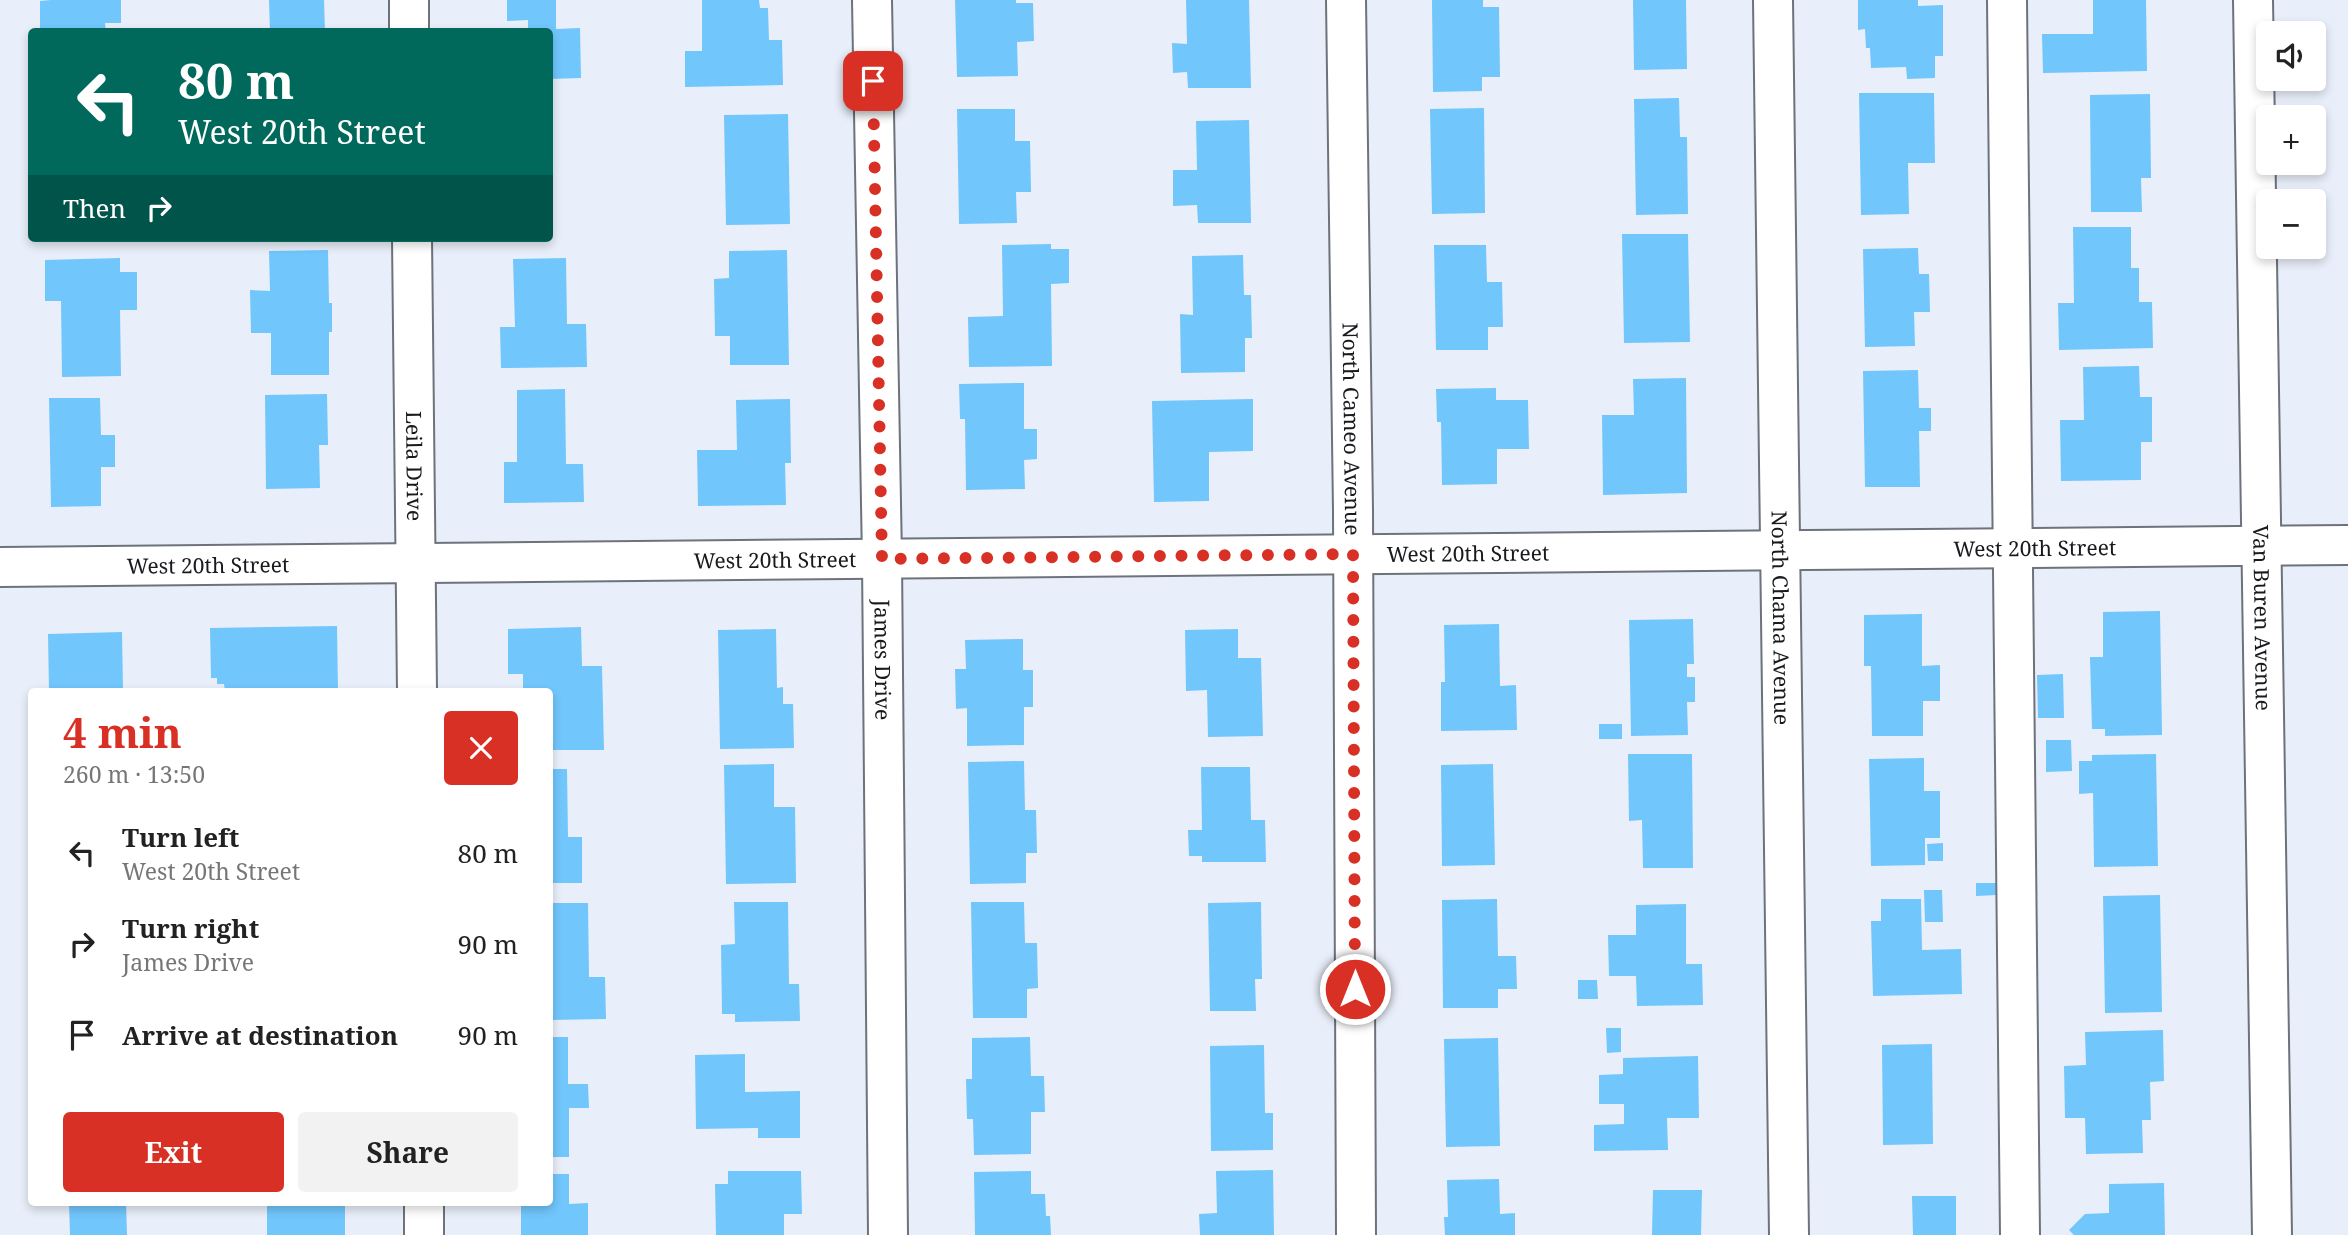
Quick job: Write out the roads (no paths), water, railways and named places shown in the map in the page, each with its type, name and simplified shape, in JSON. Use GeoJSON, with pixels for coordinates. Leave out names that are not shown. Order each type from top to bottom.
{"type":"FeatureCollection","features":[{"type":"Feature","properties":{"kind":"street"},"geometry":{"type":"LineString","coordinates":[[409,0],[409,28]]}},
{"type":"Feature","properties":{"kind":"street","name":"James Drive"},"geometry":{"type":"LineString","coordinates":[[872,0],[882,559],[888,1235]]}},
{"type":"Feature","properties":{"kind":"street","name":"North Cameo Avenue"},"geometry":{"type":"LineString","coordinates":[[1346,0],[1353,554],[1356,1235]]}},
{"type":"Feature","properties":{"kind":"street","name":"North Chama Avenue"},"geometry":{"type":"LineString","coordinates":[[1773,0],[1789,1235]]}},
{"type":"Feature","properties":{"kind":"street"},"geometry":{"type":"LineString","coordinates":[[2007,0],[2020,1235]]}},
{"type":"Feature","properties":{"kind":"street","name":"Van Buren Avenue"},"geometry":{"type":"LineString","coordinates":[[2253,0],[2272,1235]]}},
{"type":"Feature","properties":{"kind":"street","name":"Leila Drive"},"geometry":{"type":"LineString","coordinates":[[412,242],[417,688]]}},
{"type":"Feature","properties":{"kind":"street","name":"West 20th Street"},"geometry":{"type":"LineString","coordinates":[[0,567],[2348,545]]}},
{"type":"Feature","properties":{"kind":"street"},"geometry":{"type":"LineString","coordinates":[[424,1206],[424,1235]]}}]}
